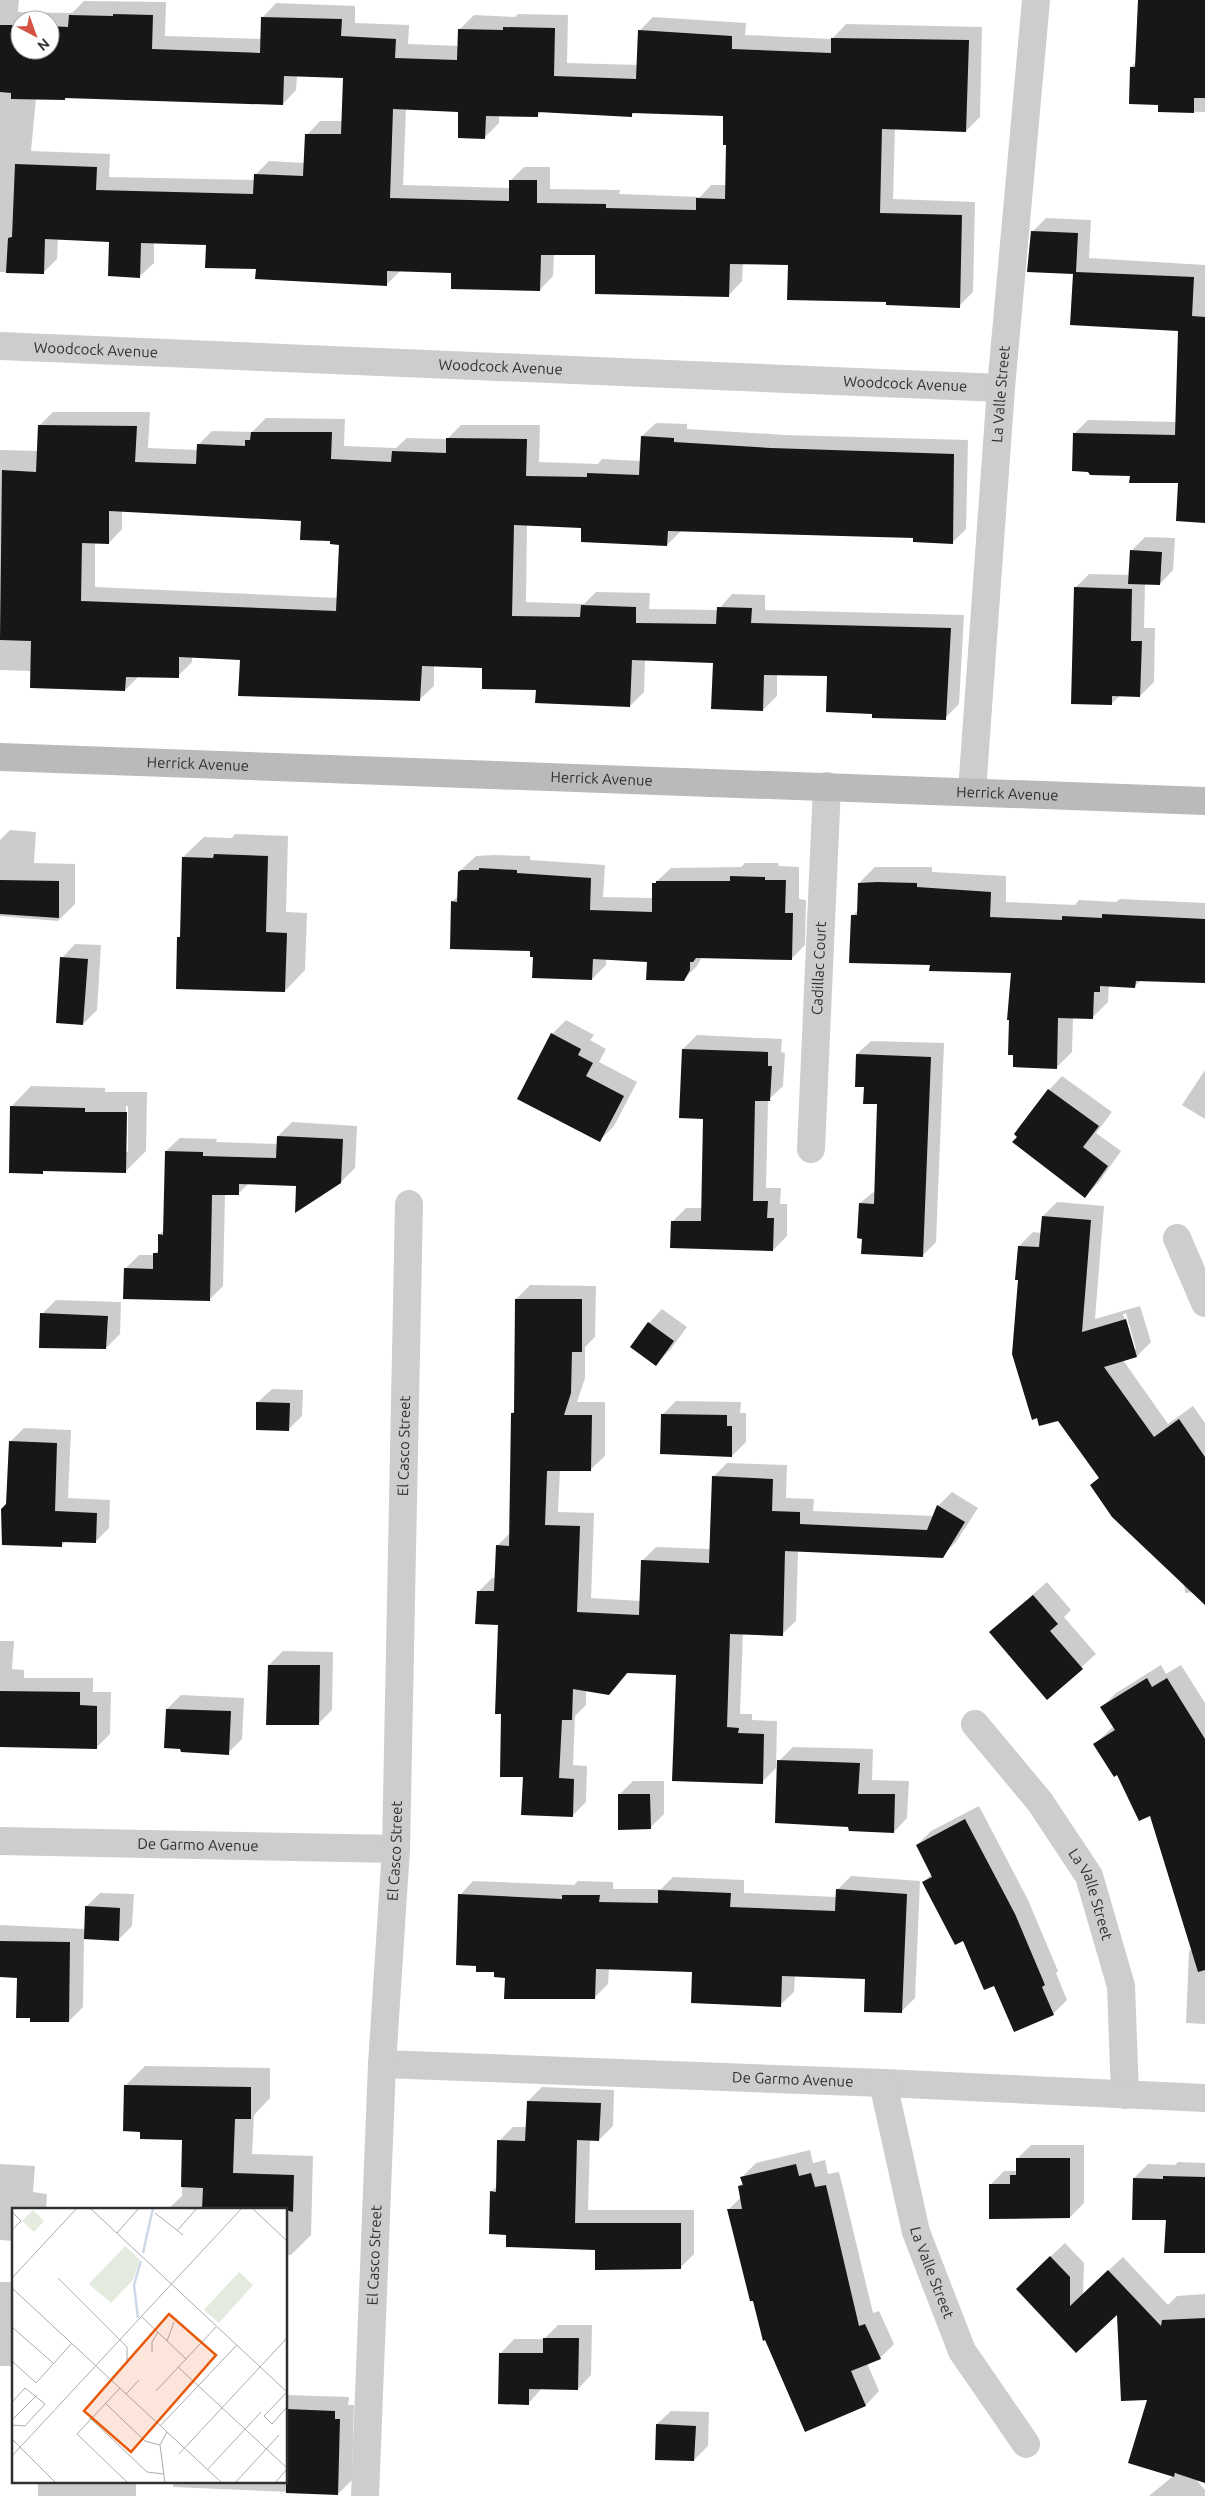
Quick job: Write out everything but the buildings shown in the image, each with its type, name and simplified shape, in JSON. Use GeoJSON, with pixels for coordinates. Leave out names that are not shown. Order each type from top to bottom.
{"type":"FeatureCollection","features":[{"type":"Feature","properties":{"kind":"street","name":"La Valle Street"},"geometry":{"type":"LineString","coordinates":[[972,791],[1001,388],[1036,0]]}},
{"type":"Feature","properties":{"kind":"street","name":"Woodcock Avenue"},"geometry":{"type":"LineString","coordinates":[[0,346],[1001,388]]}},
{"type":"Feature","properties":{"kind":"street","name":"Herrick Avenue"},"geometry":{"type":"LineString","coordinates":[[0,756],[1205,801]]}},
{"type":"Feature","properties":{"kind":"street","name":"Cadillac Court"},"geometry":{"type":"LineString","coordinates":[[811,1149],[826,786]]}},
{"type":"Feature","properties":{"kind":"street","name":"El Casco Street"},"geometry":{"type":"LineString","coordinates":[[365,2496],[382,2064],[396,1849],[409,1204]]}},
{"type":"Feature","properties":{"kind":"street"},"geometry":{"type":"LineString","coordinates":[[1177,1238],[1205,1303]]}},
{"type":"Feature","properties":{"kind":"street","name":"La Valle Street"},"geometry":{"type":"LineString","coordinates":[[975,1724],[1040,1802],[1089,1876],[1121,1986],[1125,2095]]}},
{"type":"Feature","properties":{"kind":"street","name":"De Garmo Avenue"},"geometry":{"type":"LineString","coordinates":[[0,1841],[396,1849]]}},
{"type":"Feature","properties":{"kind":"street","name":"De Garmo Avenue"},"geometry":{"type":"LineString","coordinates":[[382,2064],[884,2083],[1205,2098]]}},
{"type":"Feature","properties":{"kind":"street","name":"La Valle Street"},"geometry":{"type":"LineString","coordinates":[[884,2083],[916,2232],[962,2351],[1026,2444]]}}]}
